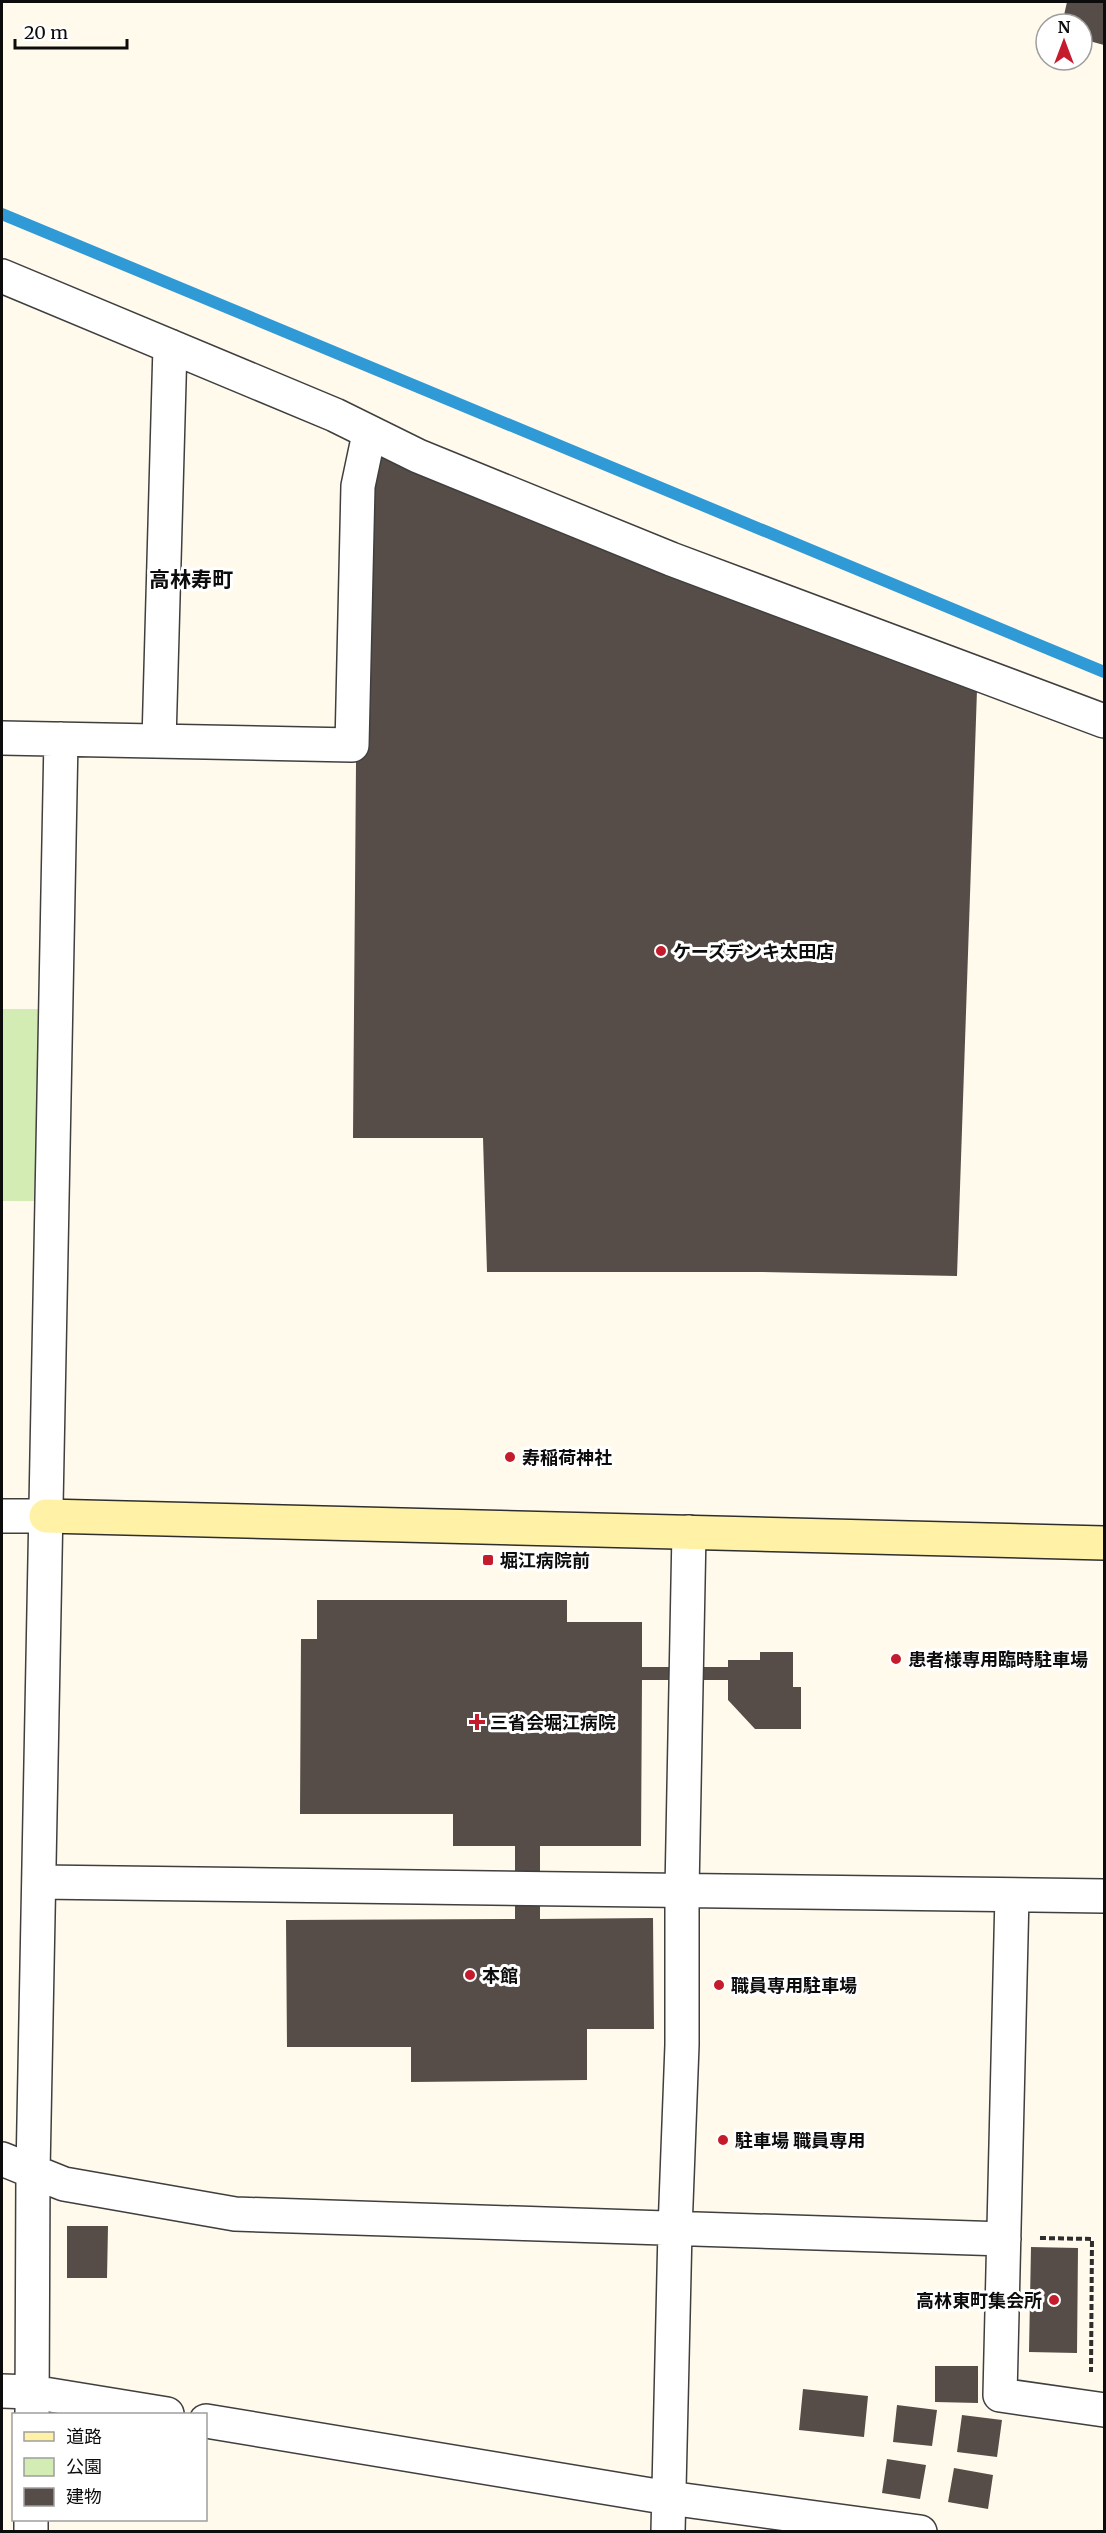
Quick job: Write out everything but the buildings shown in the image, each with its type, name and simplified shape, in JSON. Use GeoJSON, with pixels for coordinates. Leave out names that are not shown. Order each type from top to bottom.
{"type":"FeatureCollection","features":[{"type":"Feature","properties":{"kind":"street"},"geometry":{"type":"LineString","coordinates":[[2,276],[335,416],[418,456],[671,559],[1104,721]]}},
{"type":"Feature","properties":{"kind":"street"},"geometry":{"type":"LineString","coordinates":[[159,741],[170,346]]}},
{"type":"Feature","properties":{"kind":"street"},"geometry":{"type":"LineString","coordinates":[[2,738],[352,745],[358,486],[369,434]]}},
{"type":"Feature","properties":{"kind":"street"},"geometry":{"type":"LineString","coordinates":[[61,739],[33,2172],[22,2399],[149,2413]]}},
{"type":"Feature","properties":{"kind":"street"},"geometry":{"type":"LineString","coordinates":[[2,1516],[1104,1543]]}},
{"type":"Feature","properties":{"kind":"street"},"geometry":{"type":"LineString","coordinates":[[668,2532],[682,2045],[682,1890],[689,1532]]}},
{"type":"Feature","properties":{"kind":"street"},"geometry":{"type":"LineString","coordinates":[[39,1882],[1104,1896]]}},
{"type":"Feature","properties":{"kind":"street"},"geometry":{"type":"LineString","coordinates":[[1012,1894],[1000,2395],[1104,2410]]}},
{"type":"Feature","properties":{"kind":"street"},"geometry":{"type":"LineString","coordinates":[[2,2159],[64,2184],[235,2214],[1004,2239]]}},
{"type":"Feature","properties":{"kind":"street"},"geometry":{"type":"LineString","coordinates":[[207,2421],[669,2498],[920,2532]]}},
{"type":"Feature","properties":{"kind":"path"},"geometry":{"type":"LineString","coordinates":[[1004,2239],[1092,2239],[1091,2373]]}},
{"type":"Feature","properties":{"kind":"green space"},"geometry":{"type":"Polygon","coordinates":[[[2,1009],[38,1009],[37,1201],[2,1201],[2,1009]]]}},
{"type":"Feature","properties":{"kind":"waterway"},"geometry":{"type":"LineString","coordinates":[[2,214],[1104,672]]}},
{"type":"Feature","properties":{"kind":"place","name":"ケーズデンキ太田店"},"geometry":{"type":"Point","coordinates":[661,951]}},
{"type":"Feature","properties":{"kind":"place","name":"寿稲荷神社"},"geometry":{"type":"Point","coordinates":[510,1457]}},
{"type":"Feature","properties":{"kind":"place","name":"堀江病院前"},"geometry":{"type":"Point","coordinates":[488,1560]}},
{"type":"Feature","properties":{"kind":"place","name":"患者様専用臨時駐車場"},"geometry":{"type":"Point","coordinates":[896,1659]}},
{"type":"Feature","properties":{"kind":"place","name":"三省会堀江病院"},"geometry":{"type":"Point","coordinates":[477,1722]}},
{"type":"Feature","properties":{"kind":"place","name":"本館"},"geometry":{"type":"Point","coordinates":[470,1975]}},
{"type":"Feature","properties":{"kind":"place","name":"職員専用駐車場"},"geometry":{"type":"Point","coordinates":[719,1985]}},
{"type":"Feature","properties":{"kind":"place","name":"駐車場 職員専用"},"geometry":{"type":"Point","coordinates":[723,2140]}},
{"type":"Feature","properties":{"kind":"place","name":"高林東町集会所"},"geometry":{"type":"Point","coordinates":[1054,2300]}},
{"type":"Feature","properties":{"kind":"district","name":"高林寿町"},"geometry":{"type":"Point","coordinates":[191,579]}}]}
